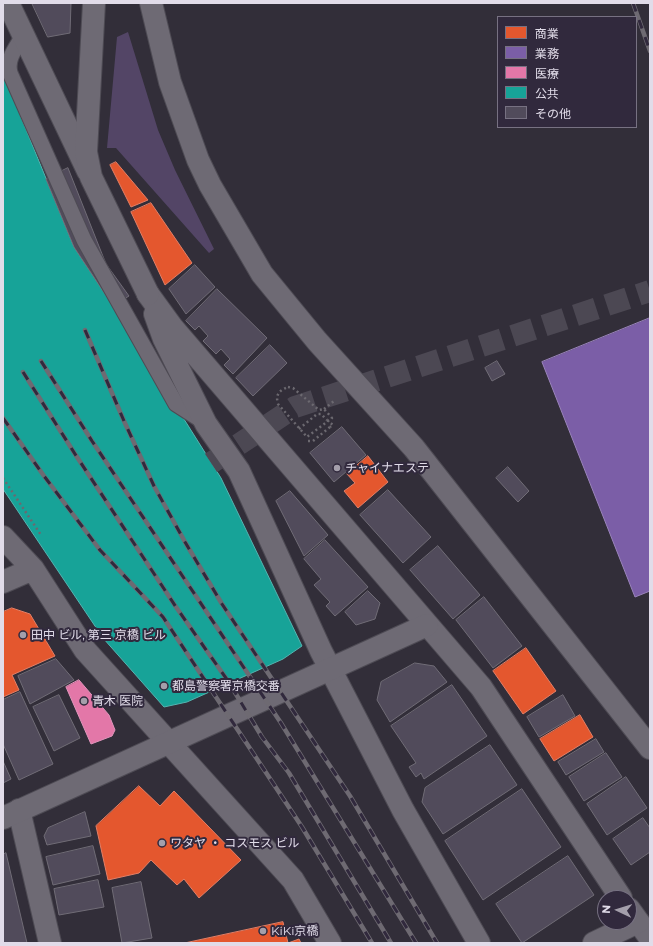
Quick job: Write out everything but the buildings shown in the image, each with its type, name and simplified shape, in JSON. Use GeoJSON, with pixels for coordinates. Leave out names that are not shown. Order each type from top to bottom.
{"type":"FeatureCollection","features":[{"type":"Feature","properties":{"kind":"street"},"geometry":{"type":"LineString","coordinates":[[8,3],[148,294],[164,339],[206,424],[239,471],[331,669],[403,810],[479,943]]}},
{"type":"Feature","properties":{"kind":"street"},"geometry":{"type":"LineString","coordinates":[[91,177],[86,152],[94,3]]}},
{"type":"Feature","properties":{"kind":"street"},"geometry":{"type":"LineString","coordinates":[[150,3],[170,82],[198,160],[210,185],[262,274],[317,341],[414,448],[650,748]]}},
{"type":"Feature","properties":{"kind":"street"},"geometry":{"type":"LineString","coordinates":[[148,294],[172,327],[481,687],[616,890]]}},
{"type":"Feature","properties":{"kind":"street"},"geometry":{"type":"LineString","coordinates":[[3,537],[33,569],[85,650],[293,880],[330,943]]}},
{"type":"Feature","properties":{"kind":"street"},"geometry":{"type":"LineString","coordinates":[[3,582],[33,569]]}},
{"type":"Feature","properties":{"kind":"street"},"geometry":{"type":"LineString","coordinates":[[50,943],[11,814],[427,625]]}},
{"type":"Feature","properties":{"kind":"street"},"geometry":{"type":"LineString","coordinates":[[594,943],[639,923]]}},
{"type":"Feature","properties":{"kind":"lane"},"geometry":{"type":"LineString","coordinates":[[24,34],[9,60],[8,67],[84,240],[176,404],[206,424]]}},
{"type":"Feature","properties":{"kind":"path"},"geometry":{"type":"LineString","coordinates":[[324,409],[332,418],[307,438],[278,404],[278,394],[280,390],[288,387],[293,388],[319,410],[324,409],[336,400]]}},
{"type":"Feature","properties":{"kind":"path"},"geometry":{"type":"LineString","coordinates":[[300,429],[317,414],[321,414],[333,425],[313,441],[306,440]]}},
{"type":"Feature","properties":{"kind":"shaded area"},"geometry":{"type":"Polygon","coordinates":[[[128,32],[158,130],[175,170],[214,249],[209,253],[116,148],[107,148],[117,37],[128,32]]]}},
{"type":"Feature","properties":{"kind":"tunnel"},"geometry":{"type":"LineString","coordinates":[[211,463],[295,407],[650,291]]}},
{"type":"Feature","properties":{"kind":"railway"},"geometry":{"type":"LineString","coordinates":[[633,3],[650,51]]}},
{"type":"Feature","properties":{"kind":"railway"},"geometry":{"type":"LineString","coordinates":[[85,330],[154,486],[185,542],[222,604],[350,796],[437,943]]}},
{"type":"Feature","properties":{"kind":"railway"},"geometry":{"type":"LineString","coordinates":[[41,361],[92,441],[281,723],[416,943]]}},
{"type":"Feature","properties":{"kind":"railway"},"geometry":{"type":"LineString","coordinates":[[23,372],[176,607],[228,681],[262,737],[289,773],[391,943]]}},
{"type":"Feature","properties":{"kind":"railway"},"geometry":{"type":"LineString","coordinates":[[3,418],[44,476],[100,550],[163,617],[302,827],[372,943]]}},
{"type":"Feature","properties":{"kind":"place","name":"チャイナエステ"},"geometry":{"type":"Point","coordinates":[337,468]}},
{"type":"Feature","properties":{"kind":"place","name":"田中 ビル, 第三 京橋 ビル"},"geometry":{"type":"Point","coordinates":[23,635]}},
{"type":"Feature","properties":{"kind":"place","name":"都島警察署京橋交番"},"geometry":{"type":"Point","coordinates":[164,686]}},
{"type":"Feature","properties":{"kind":"place","name":"青木 医院"},"geometry":{"type":"Point","coordinates":[84,701]}},
{"type":"Feature","properties":{"kind":"place","name":"ワタヤ ・ コスモス ビル"},"geometry":{"type":"Point","coordinates":[162,843]}},
{"type":"Feature","properties":{"kind":"place","name":"KiKi京橋"},"geometry":{"type":"Point","coordinates":[263,931]}}]}
